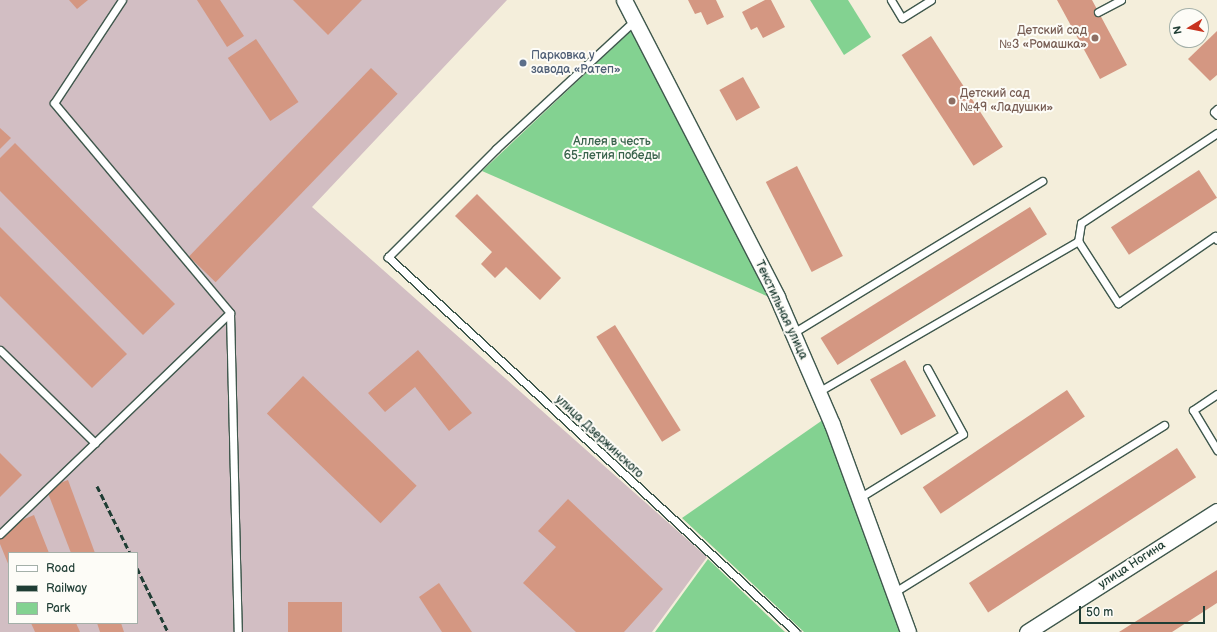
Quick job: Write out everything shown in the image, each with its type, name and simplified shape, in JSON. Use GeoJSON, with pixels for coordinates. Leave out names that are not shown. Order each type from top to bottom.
{"type":"FeatureCollection","features":[{"type":"Feature","properties":{"kind":"street","name":"Текстильная улица"},"geometry":{"type":"LineString","coordinates":[[624,0],[777,297],[818,392],[908,632]]}},
{"type":"Feature","properties":{"kind":"street","name":"улица Ногина"},"geometry":{"type":"LineString","coordinates":[[1027,632],[1217,511]]}},
{"type":"Feature","properties":{"kind":"lane"},"geometry":{"type":"LineString","coordinates":[[122,0],[54,103],[230,313],[238,632]]}},
{"type":"Feature","properties":{"kind":"lane"},"geometry":{"type":"LineString","coordinates":[[891,0],[902,18],[931,0]]}},
{"type":"Feature","properties":{"kind":"lane"},"geometry":{"type":"LineString","coordinates":[[1098,12],[1121,0]]}},
{"type":"Feature","properties":{"kind":"lane","name":"улица Дзержинского"},"geometry":{"type":"LineString","coordinates":[[634,21],[496,149],[388,257],[796,632]]}},
{"type":"Feature","properties":{"kind":"lane"},"geometry":{"type":"LineString","coordinates":[[1217,109],[1214,112],[1217,115]]}},
{"type":"Feature","properties":{"kind":"lane"},"geometry":{"type":"LineString","coordinates":[[1217,133],[1080,223],[1078,241],[1118,303],[1215,236],[1217,240]]}},
{"type":"Feature","properties":{"kind":"lane"},"geometry":{"type":"LineString","coordinates":[[793,333],[1042,181]]}},
{"type":"Feature","properties":{"kind":"lane"},"geometry":{"type":"LineString","coordinates":[[818,392],[1078,241]]}},
{"type":"Feature","properties":{"kind":"lane"},"geometry":{"type":"LineString","coordinates":[[0,534],[230,313]]}},
{"type":"Feature","properties":{"kind":"lane"},"geometry":{"type":"LineString","coordinates":[[0,350],[95,443]]}},
{"type":"Feature","properties":{"kind":"lane"},"geometry":{"type":"LineString","coordinates":[[859,498],[963,434],[927,368]]}},
{"type":"Feature","properties":{"kind":"lane"},"geometry":{"type":"LineString","coordinates":[[1217,394],[1193,410],[1217,450]]}},
{"type":"Feature","properties":{"kind":"lane"},"geometry":{"type":"LineString","coordinates":[[894,593],[1164,425]]}},
{"type":"Feature","properties":{"kind":"shaded area"},"geometry":{"type":"Polygon","coordinates":[[[0,0],[507,0],[312,207],[707,557],[652,632],[0,632],[0,0]]]}},
{"type":"Feature","properties":{"kind":"green space"},"geometry":{"type":"Polygon","coordinates":[[[810,0],[848,0],[871,37],[844,55],[810,0]]]}},
{"type":"Feature","properties":{"kind":"green space","name":"Аллея в честь 65-летия победы"},"geometry":{"type":"Polygon","coordinates":[[[634,28],[769,297],[482,171],[634,28]]]}},
{"type":"Feature","properties":{"kind":"green space"},"geometry":{"type":"Polygon","coordinates":[[[827,417],[904,632],[804,632],[682,518],[827,417]]]}},
{"type":"Feature","properties":{"kind":"green space"},"geometry":{"type":"Polygon","coordinates":[[[708,559],[785,632],[655,632],[708,559]]]}},
{"type":"Feature","properties":{"kind":"building"},"geometry":{"type":"Polygon","coordinates":[[[69,0],[88,0],[77,9],[69,0]]]}},
{"type":"Feature","properties":{"kind":"building"},"geometry":{"type":"Polygon","coordinates":[[[197,0],[220,0],[244,36],[227,47],[197,0]]]}},
{"type":"Feature","properties":{"kind":"building"},"geometry":{"type":"Polygon","coordinates":[[[293,0],[362,0],[328,35],[293,0]]]}},
{"type":"Feature","properties":{"kind":"building"},"geometry":{"type":"Polygon","coordinates":[[[688,0],[716,0],[724,17],[707,25],[701,12],[695,14],[688,0]]]}},
{"type":"Feature","properties":{"kind":"building"},"geometry":{"type":"Polygon","coordinates":[[[765,0],[771,0],[785,27],[763,38],[757,27],[751,30],[742,12],[765,0]]]}},
{"type":"Feature","properties":{"kind":"building","name":"Детский сад №3 «Ромашка»"},"geometry":{"type":"Polygon","coordinates":[[[1057,0],[1092,0],[1127,65],[1100,79],[1057,0]]]}},
{"type":"Feature","properties":{"kind":"building"},"geometry":{"type":"Polygon","coordinates":[[[1217,31],[1217,75],[1210,81],[1188,59],[1199,48],[1209,48],[1209,39],[1217,31]]]}},
{"type":"Feature","properties":{"kind":"building","name":"Детский сад №49 «Ладушки»"},"geometry":{"type":"Polygon","coordinates":[[[931,36],[1003,147],[974,166],[902,55],[931,36]]]}},
{"type":"Feature","properties":{"kind":"building"},"geometry":{"type":"Polygon","coordinates":[[[256,39],[298,102],[270,121],[228,58],[256,39]]]}},
{"type":"Feature","properties":{"kind":"building"},"geometry":{"type":"Polygon","coordinates":[[[371,68],[398,94],[216,282],[189,256],[371,68]]]}},
{"type":"Feature","properties":{"kind":"building"},"geometry":{"type":"Polygon","coordinates":[[[743,77],[760,108],[736,121],[719,90],[743,77]]]}},
{"type":"Feature","properties":{"kind":"building"},"geometry":{"type":"Polygon","coordinates":[[[0,128],[11,138],[0,149],[0,128]]]}},
{"type":"Feature","properties":{"kind":"building"},"geometry":{"type":"Polygon","coordinates":[[[15,143],[175,304],[143,335],[0,191],[0,158],[15,143]]]}},
{"type":"Feature","properties":{"kind":"building"},"geometry":{"type":"Polygon","coordinates":[[[797,166],[843,256],[812,272],[766,182],[797,166]]]}},
{"type":"Feature","properties":{"kind":"building"},"geometry":{"type":"Polygon","coordinates":[[[1199,170],[1217,198],[1129,255],[1111,227],[1199,170]]]}},
{"type":"Feature","properties":{"kind":"building"},"geometry":{"type":"Polygon","coordinates":[[[477,194],[561,278],[540,300],[506,267],[495,278],[481,264],[492,252],[455,216],[477,194]]]}},
{"type":"Feature","properties":{"kind":"building"},"geometry":{"type":"Polygon","coordinates":[[[1030,207],[1047,234],[837,365],[821,338],[1030,207]]]}},
{"type":"Feature","properties":{"kind":"building"},"geometry":{"type":"Polygon","coordinates":[[[0,227],[127,354],[92,388],[0,296],[0,227]]]}},
{"type":"Feature","properties":{"kind":"building"},"geometry":{"type":"Polygon","coordinates":[[[615,325],[681,430],[662,442],[596,337],[615,325]]]}},
{"type":"Feature","properties":{"kind":"building"},"geometry":{"type":"Polygon","coordinates":[[[418,350],[472,413],[449,431],[415,387],[385,412],[368,393],[418,350]]]}},
{"type":"Feature","properties":{"kind":"building"},"geometry":{"type":"Polygon","coordinates":[[[905,360],[936,416],[901,435],[870,379],[905,360]]]}},
{"type":"Feature","properties":{"kind":"building"},"geometry":{"type":"Polygon","coordinates":[[[303,376],[417,486],[381,523],[267,413],[303,376]]]}},
{"type":"Feature","properties":{"kind":"building"},"geometry":{"type":"Polygon","coordinates":[[[1067,390],[1085,417],[941,514],[923,487],[1067,390]]]}},
{"type":"Feature","properties":{"kind":"building"},"geometry":{"type":"Polygon","coordinates":[[[1177,448],[1196,477],[988,612],[969,583],[1177,448]]]}},
{"type":"Feature","properties":{"kind":"building"},"geometry":{"type":"Polygon","coordinates":[[[0,453],[22,475],[0,497],[0,453]]]}},
{"type":"Feature","properties":{"kind":"building"},"geometry":{"type":"Polygon","coordinates":[[[68,480],[95,552],[71,552],[46,488],[68,480]]]}},
{"type":"Feature","properties":{"kind":"building"},"geometry":{"type":"Polygon","coordinates":[[[568,499],[663,589],[624,632],[576,632],[523,583],[556,547],[538,531],[568,499]]]}},
{"type":"Feature","properties":{"kind":"building"},"geometry":{"type":"Polygon","coordinates":[[[34,515],[49,552],[8,552],[8,564],[0,544],[0,529],[34,515]]]}},
{"type":"Feature","properties":{"kind":"building"},"geometry":{"type":"Polygon","coordinates":[[[1217,570],[1217,603],[1172,632],[1119,632],[1217,570]]]}},
{"type":"Feature","properties":{"kind":"building"},"geometry":{"type":"Polygon","coordinates":[[[439,583],[472,632],[442,632],[419,597],[439,583]]]}},
{"type":"Feature","properties":{"kind":"building"},"geometry":{"type":"Polygon","coordinates":[[[288,602],[342,602],[342,632],[288,632],[288,602]]]}},
{"type":"Feature","properties":{"kind":"building"},"geometry":{"type":"Polygon","coordinates":[[[31,624],[76,624],[80,632],[35,632],[31,624]]]}},
{"type":"Feature","properties":{"kind":"building"},"geometry":{"type":"Polygon","coordinates":[[[97,624],[121,624],[124,632],[100,632],[97,624]]]}},
{"type":"Feature","properties":{"kind":"railway"},"geometry":{"type":"LineString","coordinates":[[97,486],[130,552]]}},
{"type":"Feature","properties":{"kind":"railway"},"geometry":{"type":"LineString","coordinates":[[138,570],[168,632]]}},
{"type":"Feature","properties":{"kind":"place","name":"Детский сад №3 «Ромашка»"},"geometry":{"type":"Point","coordinates":[1095,38]}},
{"type":"Feature","properties":{"kind":"place","name":"Парковка у завода «Ратеп»"},"geometry":{"type":"Point","coordinates":[523,63]}},
{"type":"Feature","properties":{"kind":"place","name":"Детский сад №49 «Ладушки»"},"geometry":{"type":"Point","coordinates":[952,101]}}]}
